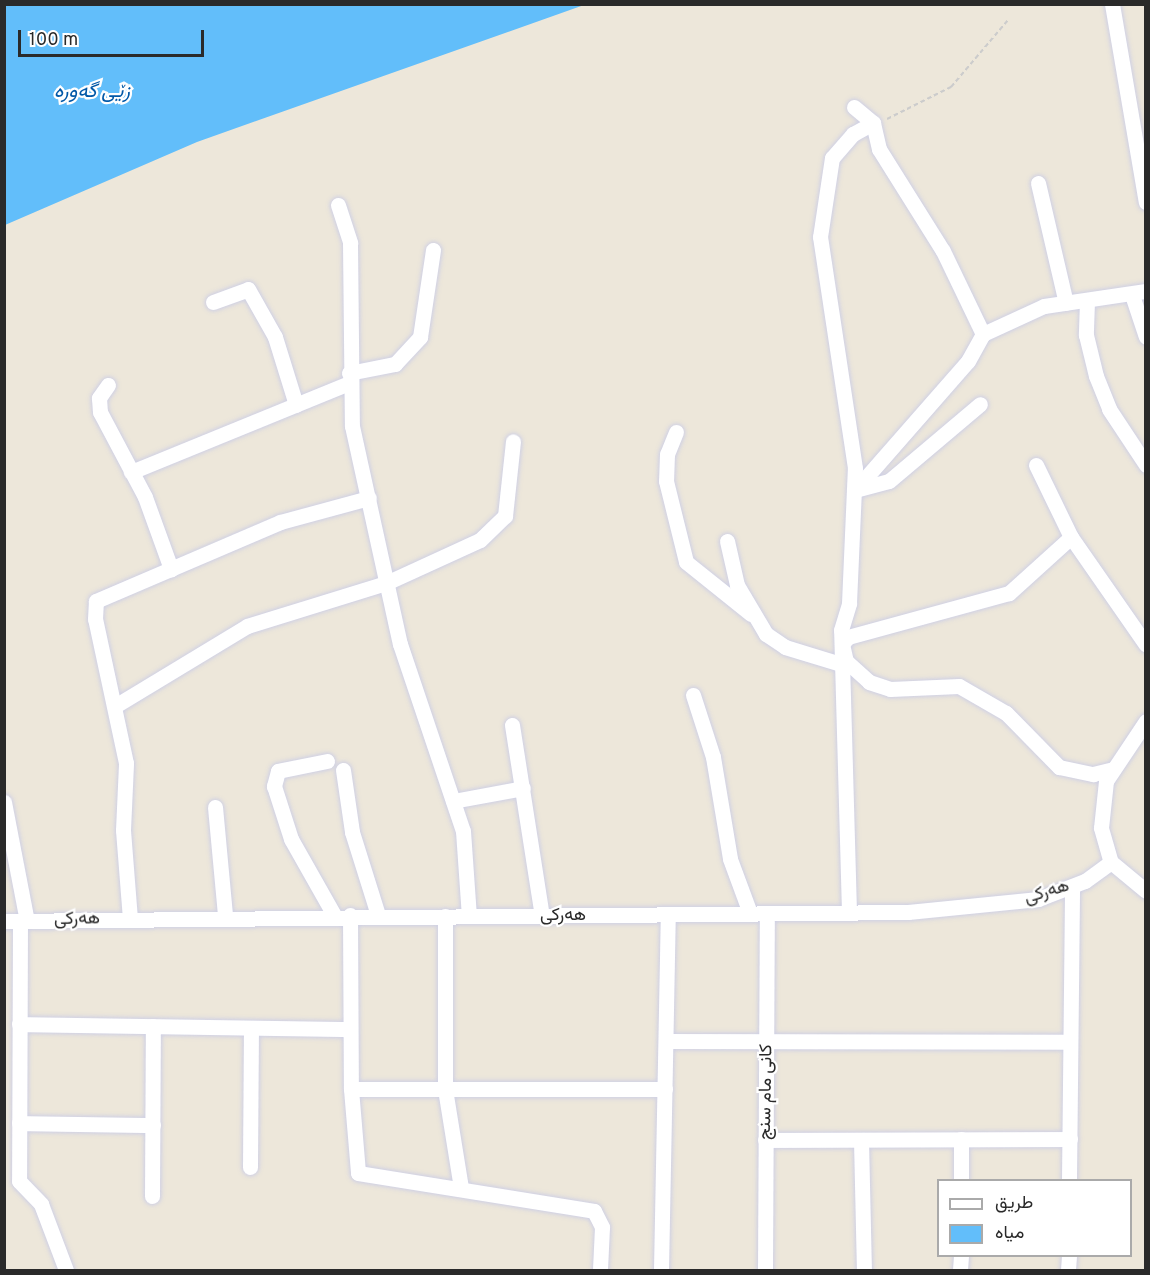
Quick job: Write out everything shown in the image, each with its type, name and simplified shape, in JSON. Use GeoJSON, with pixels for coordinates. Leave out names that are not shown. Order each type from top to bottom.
{"type":"FeatureCollection","features":[{"type":"Feature","properties":{"kind":"street"},"geometry":{"type":"LineString","coordinates":[[1112,4],[1146,202]]}},
{"type":"Feature","properties":{"kind":"street"},"geometry":{"type":"LineString","coordinates":[[854,107],[873,123],[879,149],[943,251],[983,334]]}},
{"type":"Feature","properties":{"kind":"street"},"geometry":{"type":"LineString","coordinates":[[849,912],[842,645],[855,490],[822,265],[821,214],[831,158],[844,142],[873,123]]}},
{"type":"Feature","properties":{"kind":"street"},"geometry":{"type":"LineString","coordinates":[[1038,183],[1066,303]]}},
{"type":"Feature","properties":{"kind":"street"},"geometry":{"type":"LineString","coordinates":[[338,205],[350,243],[349,378],[352,426],[386,583],[463,831],[468,916]]}},
{"type":"Feature","properties":{"kind":"street"},"geometry":{"type":"LineString","coordinates":[[131,472],[296,405],[349,378],[395,364],[420,337],[433,250]]}},
{"type":"Feature","properties":{"kind":"street"},"geometry":{"type":"LineString","coordinates":[[213,302],[248,289],[275,337],[296,405]]}},
{"type":"Feature","properties":{"kind":"street"},"geometry":{"type":"LineString","coordinates":[[855,490],[968,361],[983,334],[1014,317],[1066,303],[1139,293],[1146,337]]}},
{"type":"Feature","properties":{"kind":"street"},"geometry":{"type":"LineString","coordinates":[[1087,301],[1086,335],[1096,376],[1109,409],[1146,465]]}},
{"type":"Feature","properties":{"kind":"street"},"geometry":{"type":"LineString","coordinates":[[108,386],[99,398],[100,412],[131,472],[171,569]]}},
{"type":"Feature","properties":{"kind":"street"},"geometry":{"type":"LineString","coordinates":[[855,490],[889,481],[981,404]]}},
{"type":"Feature","properties":{"kind":"street"},"geometry":{"type":"LineString","coordinates":[[676,432],[667,454],[666,481],[686,562],[751,614],[785,647],[844,665]]}},
{"type":"Feature","properties":{"kind":"street"},"geometry":{"type":"LineString","coordinates":[[115,706],[247,626],[386,583],[461,552],[498,525],[508,505],[513,441]]}},
{"type":"Feature","properties":{"kind":"street"},"geometry":{"type":"LineString","coordinates":[[1036,465],[1071,537],[1146,645]]}},
{"type":"Feature","properties":{"kind":"street"},"geometry":{"type":"LineString","coordinates":[[130,919],[123,830],[127,775],[96,602],[280,522],[369,498]]}},
{"type":"Feature","properties":{"kind":"street"},"geometry":{"type":"LineString","coordinates":[[842,645],[848,637],[1009,593],[1071,537]]}},
{"type":"Feature","properties":{"kind":"street"},"geometry":{"type":"LineString","coordinates":[[727,541],[737,585],[751,614]]}},
{"type":"Feature","properties":{"kind":"street"},"geometry":{"type":"LineString","coordinates":[[842,645],[846,662],[868,682],[890,689],[959,686],[1005,713],[1059,767],[1093,774],[1113,769]]}},
{"type":"Feature","properties":{"kind":"street"},"geometry":{"type":"LineString","coordinates":[[693,695],[713,757],[730,859],[750,913]]}},
{"type":"Feature","properties":{"kind":"street"},"geometry":{"type":"LineString","coordinates":[[1146,721],[1106,781],[1101,828],[1111,862],[1146,891]]}},
{"type":"Feature","properties":{"kind":"street"},"geometry":{"type":"LineString","coordinates":[[512,725],[542,916]]}},
{"type":"Feature","properties":{"kind":"street"},"geometry":{"type":"LineString","coordinates":[[327,761],[278,771],[274,786],[291,839],[334,915]]}},
{"type":"Feature","properties":{"kind":"street"},"geometry":{"type":"LineString","coordinates":[[343,770],[352,832],[378,915]]}},
{"type":"Feature","properties":{"kind":"street"},"geometry":{"type":"LineString","coordinates":[[453,801],[523,788]]}},
{"type":"Feature","properties":{"kind":"street"},"geometry":{"type":"LineString","coordinates":[[4,802],[24,921],[19,1024],[19,1181],[41,1204],[66,1270]]}},
{"type":"Feature","properties":{"kind":"street"},"geometry":{"type":"LineString","coordinates":[[215,807],[225,915]]}},
{"type":"Feature","properties":{"kind":"street","name":"هەرکی"},"geometry":{"type":"LineString","coordinates":[[4,921],[225,915],[668,915],[986,907],[1072,887],[1111,862]]}},
{"type":"Feature","properties":{"kind":"street"},"geometry":{"type":"LineString","coordinates":[[1069,1179],[1072,887]]}},
{"type":"Feature","properties":{"kind":"street","name":"کانی مام سنج"},"geometry":{"type":"LineString","coordinates":[[765,1270],[767,913]]}},
{"type":"Feature","properties":{"kind":"street"},"geometry":{"type":"LineString","coordinates":[[350,915],[351,1089],[358,1173],[594,1211],[602,1227],[600,1270]]}},
{"type":"Feature","properties":{"kind":"street"},"geometry":{"type":"LineString","coordinates":[[661,1270],[668,915]]}},
{"type":"Feature","properties":{"kind":"street"},"geometry":{"type":"LineString","coordinates":[[445,916],[445,1089],[461,1188]]}},
{"type":"Feature","properties":{"kind":"street"},"geometry":{"type":"LineString","coordinates":[[19,1024],[350,1029]]}},
{"type":"Feature","properties":{"kind":"street"},"geometry":{"type":"LineString","coordinates":[[152,1196],[153,1026]]}},
{"type":"Feature","properties":{"kind":"street"},"geometry":{"type":"LineString","coordinates":[[250,1167],[251,1028]]}},
{"type":"Feature","properties":{"kind":"street"},"geometry":{"type":"LineString","coordinates":[[666,1041],[1070,1042]]}},
{"type":"Feature","properties":{"kind":"street"},"geometry":{"type":"LineString","coordinates":[[351,1089],[665,1089]]}},
{"type":"Feature","properties":{"kind":"street"},"geometry":{"type":"LineString","coordinates":[[19,1123],[153,1125]]}},
{"type":"Feature","properties":{"kind":"street"},"geometry":{"type":"LineString","coordinates":[[961,1139],[961,1179]]}},
{"type":"Feature","properties":{"kind":"street"},"geometry":{"type":"LineString","coordinates":[[765,1140],[1070,1139]]}},
{"type":"Feature","properties":{"kind":"street"},"geometry":{"type":"LineString","coordinates":[[861,1140],[864,1270]]}},
{"type":"Feature","properties":{"kind":"path"},"geometry":{"type":"LineString","coordinates":[[873,123],[951,87],[1008,20]]}},
{"type":"Feature","properties":{"kind":"water","name":"زێی گەورە"},"geometry":{"type":"Polygon","coordinates":[[[5,4],[584,5],[197,142],[5,225],[5,4]]]}}]}
